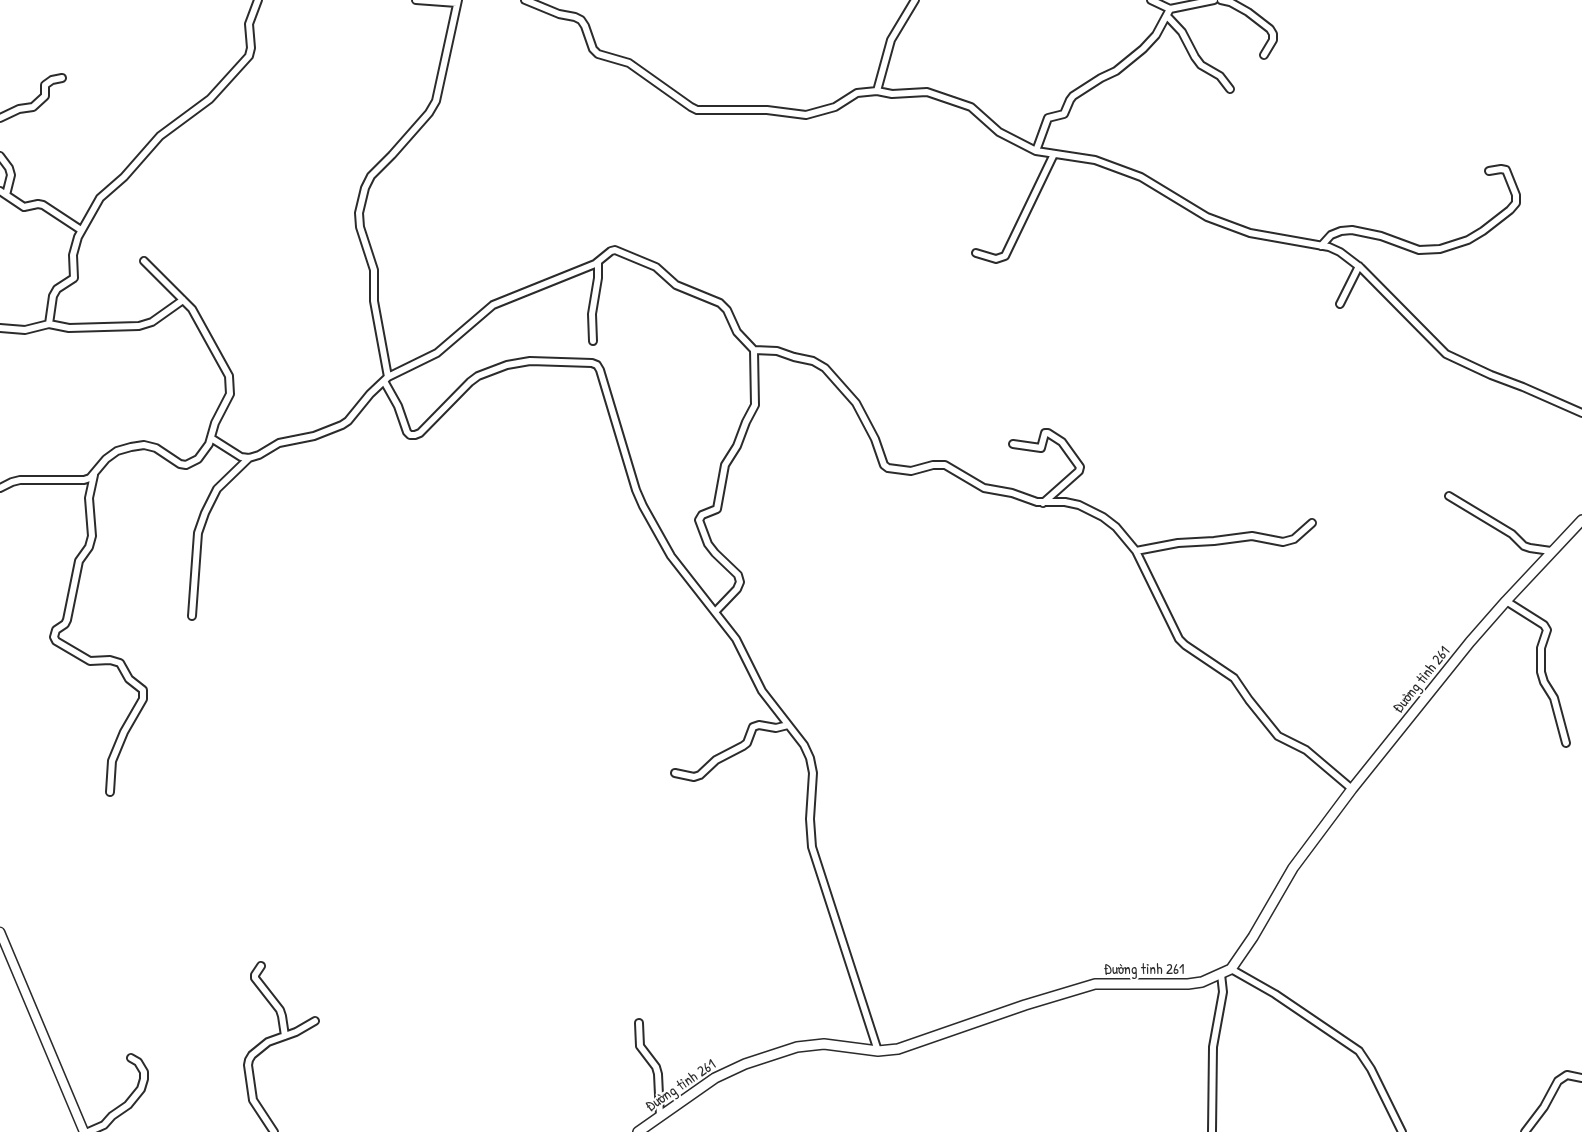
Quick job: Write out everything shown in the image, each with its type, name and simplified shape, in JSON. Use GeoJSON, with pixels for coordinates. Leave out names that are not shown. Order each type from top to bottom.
{"type":"FeatureCollection","features":[{"type":"Feature","properties":{"kind":"main road","name":"Đường tỉnh 261"},"geometry":{"type":"LineString","coordinates":[[638,1132],[715,1078],[760,1058],[798,1047],[815,1044],[834,1044],[889,1051],[908,1047],[1016,1008],[1095,984],[1188,984],[1202,982],[1231,969],[1253,937],[1293,868],[1352,789],[1468,644],[1551,551],[1582,520]]}},
{"type":"Feature","properties":{"kind":"street"},"geometry":{"type":"LineString","coordinates":[[49,324],[54,293],[74,278],[73,255],[81,230],[104,194],[124,176],[160,136],[210,99],[249,56],[251,48],[249,24],[258,0]]}},
{"type":"Feature","properties":{"kind":"street"},"geometry":{"type":"LineString","coordinates":[[416,0],[457,2],[436,101],[429,113],[371,176],[365,188],[359,213],[360,227],[374,270],[374,301],[386,379],[407,432],[415,435],[420,433],[470,382],[478,376],[507,365],[530,361],[592,363],[597,365],[636,490],[643,506],[671,556],[736,639],[767,699],[804,745],[810,758],[813,773],[810,819],[812,847],[878,1051]]}},
{"type":"Feature","properties":{"kind":"street"},"geometry":{"type":"LineString","coordinates":[[525,0],[559,14],[581,20],[593,49],[598,54],[629,63],[697,110],[767,110],[806,115],[836,107],[857,94],[877,91],[892,94],[927,92],[971,107],[999,132],[1036,151],[1095,160],[1141,177],[1207,217],[1250,233],[1321,246],[1340,252],[1359,266],[1446,354],[1582,413]]}},
{"type":"Feature","properties":{"kind":"street"},"geometry":{"type":"LineString","coordinates":[[877,91],[891,40],[915,0]]}},
{"type":"Feature","properties":{"kind":"street"},"geometry":{"type":"LineString","coordinates":[[1151,0],[1170,9],[1214,0]]}},
{"type":"Feature","properties":{"kind":"street"},"geometry":{"type":"LineString","coordinates":[[1221,0],[1240,7],[1270,29],[1273,34],[1273,40],[1264,55]]}},
{"type":"Feature","properties":{"kind":"street"},"geometry":{"type":"LineString","coordinates":[[1036,151],[1048,118],[1064,114],[1073,96],[1100,78],[1116,71],[1143,49],[1156,35],[1170,9]]}},
{"type":"Feature","properties":{"kind":"street"},"geometry":{"type":"LineString","coordinates":[[1166,16],[1182,32],[1201,65],[1220,76],[1230,89]]}},
{"type":"Feature","properties":{"kind":"street"},"geometry":{"type":"LineString","coordinates":[[0,118],[19,109],[33,107],[45,96],[44,85],[52,80],[62,78]]}},
{"type":"Feature","properties":{"kind":"street"},"geometry":{"type":"LineString","coordinates":[[976,253],[996,260],[1005,256],[1054,154]]}},
{"type":"Feature","properties":{"kind":"street"},"geometry":{"type":"LineString","coordinates":[[0,156],[9,168],[11,175],[10,184],[3,193],[24,207],[42,205],[81,230]]}},
{"type":"Feature","properties":{"kind":"street"},"geometry":{"type":"LineString","coordinates":[[1321,246],[1331,235],[1341,231],[1352,230],[1381,236],[1419,250],[1440,249],[1468,240],[1483,231],[1516,203],[1516,195],[1506,170],[1489,171]]}},
{"type":"Feature","properties":{"kind":"street"},"geometry":{"type":"LineString","coordinates":[[211,438],[241,457],[249,458],[259,455],[279,443],[314,436],[342,425],[348,421],[370,394],[386,379],[437,354],[493,305],[598,263],[611,251],[615,250],[656,267],[676,285],[724,306],[737,332],[754,350],[754,409],[725,466],[717,509],[702,516],[699,520],[708,544],[738,575],[740,582],[737,589],[715,612]]}},
{"type":"Feature","properties":{"kind":"street"},"geometry":{"type":"LineString","coordinates":[[110,792],[112,761],[124,732],[143,699],[143,690],[129,679],[120,663],[110,660],[90,660],[56,641],[54,637],[56,630],[66,623],[80,562],[92,536],[89,498],[94,475],[106,459],[117,451],[144,445],[156,448],[180,464],[192,463],[198,459],[210,444],[215,422],[230,394],[229,376],[197,317],[184,300],[144,261]]}},
{"type":"Feature","properties":{"kind":"street"},"geometry":{"type":"LineString","coordinates":[[593,341],[592,314],[598,278],[598,263]]}},
{"type":"Feature","properties":{"kind":"street"},"geometry":{"type":"LineString","coordinates":[[1340,304],[1359,266]]}},
{"type":"Feature","properties":{"kind":"street"},"geometry":{"type":"LineString","coordinates":[[0,328],[25,330],[49,324],[69,328],[139,326],[152,322],[184,300]]}},
{"type":"Feature","properties":{"kind":"street"},"geometry":{"type":"LineString","coordinates":[[754,350],[777,351],[813,361],[826,368],[856,403],[876,439],[884,465],[888,468],[911,471],[933,465],[944,465],[984,488],[1012,493],[1037,502],[1065,502],[1079,505],[1091,510],[1116,527],[1136,551],[1179,639],[1234,678],[1278,736],[1306,750],[1352,789]]}},
{"type":"Feature","properties":{"kind":"street"},"geometry":{"type":"LineString","coordinates":[[1013,444],[1041,448],[1048,432],[1062,442],[1080,467],[1043,503]]}},
{"type":"Feature","properties":{"kind":"street"},"geometry":{"type":"LineString","coordinates":[[192,616],[198,533],[205,513],[217,488],[249,458]]}},
{"type":"Feature","properties":{"kind":"street"},"geometry":{"type":"LineString","coordinates":[[0,488],[12,482],[84,480],[94,475]]}},
{"type":"Feature","properties":{"kind":"street"},"geometry":{"type":"LineString","coordinates":[[1449,496],[1512,534],[1524,546],[1551,551]]}},
{"type":"Feature","properties":{"kind":"street"},"geometry":{"type":"LineString","coordinates":[[1136,551],[1178,542],[1214,541],[1252,536],[1283,542],[1294,539],[1312,524]]}},
{"type":"Feature","properties":{"kind":"street"},"geometry":{"type":"LineString","coordinates":[[1506,601],[1544,625],[1547,630],[1541,648],[1541,672],[1544,682],[1554,698],[1566,743]]}},
{"type":"Feature","properties":{"kind":"street"},"geometry":{"type":"LineString","coordinates":[[675,773],[694,777],[700,775],[716,760],[744,746],[753,727],[776,728],[788,725]]}},
{"type":"Feature","properties":{"kind":"street"},"geometry":{"type":"LineString","coordinates":[[0,932],[84,1132]]}},
{"type":"Feature","properties":{"kind":"street"},"geometry":{"type":"LineString","coordinates":[[261,966],[255,978],[280,1010],[284,1036]]}},
{"type":"Feature","properties":{"kind":"street"},"geometry":{"type":"LineString","coordinates":[[1231,969],[1275,994],[1359,1051],[1371,1069],[1402,1132]]}},
{"type":"Feature","properties":{"kind":"street"},"geometry":{"type":"LineString","coordinates":[[1212,1132],[1213,1047],[1223,992],[1221,974]]}},
{"type":"Feature","properties":{"kind":"street"},"geometry":{"type":"LineString","coordinates":[[274,1132],[270,1122],[254,1100],[248,1066],[252,1054],[268,1042],[296,1032],[315,1021]]}},
{"type":"Feature","properties":{"kind":"street"},"geometry":{"type":"LineString","coordinates":[[640,1023],[640,1046],[656,1067],[658,1074],[660,1116]]}},
{"type":"Feature","properties":{"kind":"street"},"geometry":{"type":"LineString","coordinates":[[88,1132],[104,1125],[112,1116],[128,1105],[141,1089],[144,1072],[138,1062],[131,1058]]}},
{"type":"Feature","properties":{"kind":"street"},"geometry":{"type":"LineString","coordinates":[[1525,1132],[1544,1107],[1558,1080],[1568,1075],[1582,1078]]}}]}
